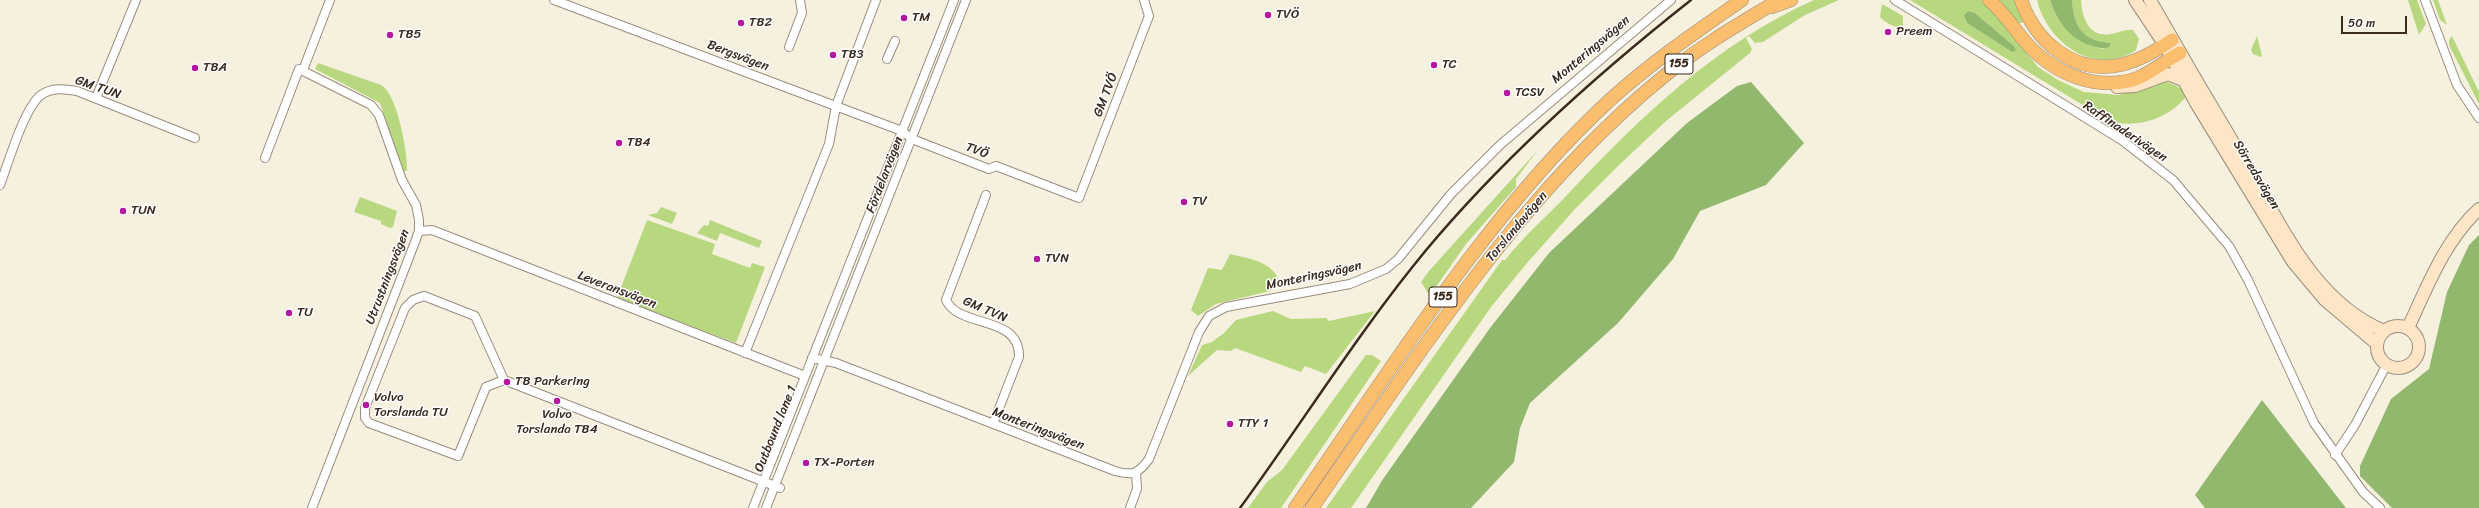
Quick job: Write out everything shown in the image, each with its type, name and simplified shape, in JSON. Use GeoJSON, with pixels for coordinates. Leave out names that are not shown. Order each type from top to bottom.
{"type":"FeatureCollection","features":[{"type":"Feature","properties":{"kind":"main road","name":"Torslandavägen"},"geometry":{"type":"LineString","coordinates":[[1295,508],[1451,285],[1536,176],[1628,84],[1662,56],[1742,0]]}},
{"type":"Feature","properties":{"kind":"main road","name":"Torslandavägen"},"geometry":{"type":"LineString","coordinates":[[1312,508],[1461,296],[1546,191],[1594,140],[1666,74],[1715,38],[1779,0]]}},
{"type":"Feature","properties":{"kind":"main road"},"geometry":{"type":"LineString","coordinates":[[1758,13],[1792,0]]}},
{"type":"Feature","properties":{"kind":"main road"},"geometry":{"type":"LineString","coordinates":[[1989,0],[2044,59],[2062,71],[2080,79],[2106,83],[2138,78],[2176,55]]}},
{"type":"Feature","properties":{"kind":"main road"},"geometry":{"type":"LineString","coordinates":[[2021,0],[2025,11],[2049,45],[2062,54],[2080,63],[2103,66],[2120,65],[2135,61],[2168,43]]}},
{"type":"Feature","properties":{"kind":"street"},"geometry":{"type":"LineString","coordinates":[[96,98],[136,0]]}},
{"type":"Feature","properties":{"kind":"street"},"geometry":{"type":"LineString","coordinates":[[265,158],[330,0]]}},
{"type":"Feature","properties":{"kind":"street","name":"Bergsvägen"},"geometry":{"type":"LineString","coordinates":[[554,0],[902,131],[912,139]]}},
{"type":"Feature","properties":{"kind":"street"},"geometry":{"type":"LineString","coordinates":[[789,48],[802,13],[800,0]]}},
{"type":"Feature","properties":{"kind":"street"},"geometry":{"type":"LineString","coordinates":[[745,353],[829,144],[836,106],[876,0]]}},
{"type":"Feature","properties":{"kind":"street","name":"Fördelarvägen"},"geometry":{"type":"LineString","coordinates":[[821,359],[902,131],[954,0]]}},
{"type":"Feature","properties":{"kind":"street","name":"Fördelarvägen"},"geometry":{"type":"LineString","coordinates":[[821,359],[912,139],[966,0]]}},
{"type":"Feature","properties":{"kind":"street","name":"GM TVÖ"},"geometry":{"type":"LineString","coordinates":[[1079,198],[1149,16],[1144,0]]}},
{"type":"Feature","properties":{"kind":"street","name":"Monteringsvägen"},"geometry":{"type":"LineString","coordinates":[[821,359],[1129,475],[1136,472],[1149,459],[1199,332],[1210,316],[1226,307],[1350,284],[1386,269],[1398,259],[1451,194],[1500,145],[1671,0]]}},
{"type":"Feature","properties":{"kind":"street","name":"Raffinaderivägen"},"geometry":{"type":"LineString","coordinates":[[1894,0],[2122,141],[2173,180],[2212,224],[2240,264],[2307,409],[2335,455],[2363,492],[2380,508]]}},
{"type":"Feature","properties":{"kind":"street","name":"Sörredsvägen"},"geometry":{"type":"LineString","coordinates":[[2135,0],[2176,55],[2302,260],[2335,298],[2367,324],[2384,331]]}},
{"type":"Feature","properties":{"kind":"street","name":"Sörredsvägen"},"geometry":{"type":"LineString","coordinates":[[2150,0],[2168,43]]}},
{"type":"Feature","properties":{"kind":"street"},"geometry":{"type":"LineString","coordinates":[[2425,0],[2457,85],[2479,118]]}},
{"type":"Feature","properties":{"kind":"street"},"geometry":{"type":"LineString","coordinates":[[888,59],[895,41]]}},
{"type":"Feature","properties":{"kind":"street","name":"Sörredsvägen"},"geometry":{"type":"LineString","coordinates":[[2176,55],[2185,81],[2196,103],[2297,267],[2325,300],[2377,344]]}},
{"type":"Feature","properties":{"kind":"street","name":"Utrustningsvägen"},"geometry":{"type":"LineString","coordinates":[[301,70],[371,105],[379,116],[402,180],[416,205],[419,232],[312,508]]}},
{"type":"Feature","properties":{"kind":"street"},"geometry":{"type":"LineString","coordinates":[[2106,83],[2115,87],[2134,86],[2168,74],[2185,81]]}},
{"type":"Feature","properties":{"kind":"street","name":"GM TUN"},"geometry":{"type":"LineString","coordinates":[[0,185],[27,115],[41,95],[61,89],[77,91],[195,138]]}},
{"type":"Feature","properties":{"kind":"street","name":"TVÖ"},"geometry":{"type":"LineString","coordinates":[[912,139],[989,169],[996,166],[1079,198]]}},
{"type":"Feature","properties":{"kind":"street","name":"GM TVN"},"geometry":{"type":"LineString","coordinates":[[986,195],[946,300],[949,306],[956,311],[1001,329],[1016,339],[1019,357],[993,424]]}},
{"type":"Feature","properties":{"kind":"street"},"geometry":{"type":"LineString","coordinates":[[2408,328],[2449,246],[2461,229],[2479,209]]}},
{"type":"Feature","properties":{"kind":"street","name":"Leveransvägen"},"geometry":{"type":"LineString","coordinates":[[419,232],[432,230],[805,376]]}},
{"type":"Feature","properties":{"kind":"street"},"geometry":{"type":"LineString","coordinates":[[504,380],[475,316],[424,296],[418,297],[405,308],[365,408],[364,418],[369,423],[458,456],[486,387],[504,380],[771,485]]}},
{"type":"Feature","properties":{"kind":"street"},"geometry":{"type":"LineString","coordinates":[[2398,326],[2408,328],[2418,341],[2416,357],[2403,367],[2387,364],[2379,355],[2377,344],[2384,331],[2398,326]]}},
{"type":"Feature","properties":{"kind":"street"},"geometry":{"type":"LineString","coordinates":[[766,508],[771,485],[805,376],[821,359]]}},
{"type":"Feature","properties":{"kind":"street"},"geometry":{"type":"LineString","coordinates":[[753,508],[771,485],[821,359]]}},
{"type":"Feature","properties":{"kind":"street","name":"Outbound lane 1"},"geometry":{"type":"LineString","coordinates":[[758,508],[771,485],[821,359]]}},
{"type":"Feature","properties":{"kind":"street"},"geometry":{"type":"LineString","coordinates":[[2335,455],[2355,425],[2387,364]]}},
{"type":"Feature","properties":{"kind":"street"},"geometry":{"type":"LineString","coordinates":[[1130,508],[1137,489],[1136,472]]}},
{"type":"Feature","properties":{"kind":"street"},"geometry":{"type":"LineString","coordinates":[[771,485],[772,508]]}},
{"type":"Feature","properties":{"kind":"green space"},"geometry":{"type":"Polygon","coordinates":[[[1814,0],[1839,0],[1805,15],[1763,42],[1755,43],[1749,36],[1746,38],[1752,49],[1750,53],[1666,121],[1575,209],[1527,263],[1491,307],[1351,508],[1326,508],[1502,260],[1505,260],[1528,234],[1623,137],[1682,84],[1712,60],[1744,38],[1778,18],[1814,0]]]}},
{"type":"Feature","properties":{"kind":"green space"},"geometry":{"type":"Polygon","coordinates":[[[1910,0],[1981,0],[1991,9],[2038,67],[2058,80],[2084,92],[2119,95],[2165,81],[2181,88],[2187,95],[2171,110],[2152,120],[2130,124],[2109,121],[1910,0]],[[1969,11],[1967,23],[2012,52],[2014,46],[1975,13],[1969,11]]]}},
{"type":"Feature","properties":{"kind":"green space"},"geometry":{"type":"Polygon","coordinates":[[[1996,0],[2015,0],[2023,20],[2022,23],[2019,23],[1996,0]]]}},
{"type":"Feature","properties":{"kind":"green space"},"geometry":{"type":"Polygon","coordinates":[[[2037,0],[2050,0],[2053,10],[2063,26],[2069,32],[2084,43],[2103,49],[2110,43],[2093,39],[2086,35],[2078,25],[2075,18],[2072,0],[2081,0],[2085,20],[2092,30],[2097,33],[2114,34],[2127,30],[2133,30],[2139,39],[2136,50],[2120,58],[2104,60],[2089,58],[2074,51],[2062,42],[2051,29],[2042,15],[2037,0]]]}},
{"type":"Feature","properties":{"kind":"green space"},"geometry":{"type":"Polygon","coordinates":[[[2050,0],[2072,0],[2075,18],[2081,30],[2093,39],[2110,43],[2110,46],[2099,48],[2077,39],[2065,29],[2056,15],[2050,0]]]}},
{"type":"Feature","properties":{"kind":"green space"},"geometry":{"type":"Polygon","coordinates":[[[2408,0],[2417,0],[2426,24],[2419,35],[2408,0]]]}},
{"type":"Feature","properties":{"kind":"green space"},"geometry":{"type":"Polygon","coordinates":[[[2433,0],[2438,0],[2447,25],[2440,20],[2433,0]]]}},
{"type":"Feature","properties":{"kind":"green space"},"geometry":{"type":"Polygon","coordinates":[[[1882,4],[1903,16],[1903,26],[1894,26],[1880,17],[1882,4]]]}},
{"type":"Feature","properties":{"kind":"green space"},"geometry":{"type":"Polygon","coordinates":[[[1969,11],[1975,13],[2014,46],[2016,51],[2012,52],[1967,23],[1964,15],[1969,11]]]}},
{"type":"Feature","properties":{"kind":"green space"},"geometry":{"type":"Polygon","coordinates":[[[2257,36],[2261,57],[2253,54],[2251,50],[2257,36]]]}},
{"type":"Feature","properties":{"kind":"green space"},"geometry":{"type":"Polygon","coordinates":[[[2452,36],[2479,92],[2479,104],[2449,45],[2449,40],[2452,36]]]}},
{"type":"Feature","properties":{"kind":"green space"},"geometry":{"type":"Polygon","coordinates":[[[318,63],[381,85],[387,90],[397,111],[406,151],[407,171],[403,171],[380,103],[315,69],[318,63]]]}},
{"type":"Feature","properties":{"kind":"green space"},"geometry":{"type":"Polygon","coordinates":[[[1751,82],[1804,143],[1766,185],[1700,211],[1673,259],[1618,323],[1530,403],[1520,428],[1514,462],[1471,508],[1366,508],[1383,479],[1490,328],[1549,253],[1687,123],[1737,86],[1751,82]]]}},
{"type":"Feature","properties":{"kind":"green space"},"geometry":{"type":"Polygon","coordinates":[[[1538,150],[1516,179],[1516,187],[1466,244],[1431,294],[1428,293],[1421,282],[1429,271],[1538,150]]]}},
{"type":"Feature","properties":{"kind":"green space"},"geometry":{"type":"Polygon","coordinates":[[[360,197],[397,211],[393,227],[390,228],[381,224],[381,221],[354,212],[360,197]]]}},
{"type":"Feature","properties":{"kind":"green space"},"geometry":{"type":"Polygon","coordinates":[[[661,207],[677,213],[672,224],[648,215],[657,213],[661,207]]]}},
{"type":"Feature","properties":{"kind":"green space"},"geometry":{"type":"Polygon","coordinates":[[[647,220],[715,244],[712,254],[750,268],[752,263],[765,267],[736,343],[617,298],[647,220]]]}},
{"type":"Feature","properties":{"kind":"green space"},"geometry":{"type":"Polygon","coordinates":[[[710,220],[762,241],[759,248],[720,233],[717,241],[697,233],[704,225],[708,226],[710,220]]]}},
{"type":"Feature","properties":{"kind":"green space"},"geometry":{"type":"Polygon","coordinates":[[[2479,235],[2479,508],[2392,508],[2360,476],[2360,466],[2391,399],[2429,369],[2447,292],[2469,245],[2479,235]]]}},
{"type":"Feature","properties":{"kind":"green space"},"geometry":{"type":"Polygon","coordinates":[[[1230,254],[1256,261],[1273,271],[1277,276],[1270,291],[1216,304],[1198,316],[1191,310],[1208,268],[1222,270],[1230,254]]]}},
{"type":"Feature","properties":{"kind":"green space"},"geometry":{"type":"Polygon","coordinates":[[[1273,311],[1291,319],[1326,318],[1329,321],[1375,311],[1326,374],[1305,366],[1301,372],[1235,348],[1231,351],[1217,350],[1188,376],[1202,345],[1212,342],[1224,333],[1236,320],[1273,311]]]}},
{"type":"Feature","properties":{"kind":"green space"},"geometry":{"type":"Polygon","coordinates":[[[1366,355],[1372,355],[1381,361],[1281,508],[1248,508],[1267,482],[1282,470],[1366,355]]]}},
{"type":"Feature","properties":{"kind":"green space"},"geometry":{"type":"Polygon","coordinates":[[[2262,400],[2346,508],[2205,508],[2195,495],[2262,400]]]}},
{"type":"Feature","properties":{"kind":"railway"},"geometry":{"type":"LineString","coordinates":[[1240,508],[1378,312],[1427,249],[1457,215],[1520,149],[1586,87],[1691,0]]}},
{"type":"Feature","properties":{"kind":"place","name":"TVÖ"},"geometry":{"type":"Point","coordinates":[1268,15]}},
{"type":"Feature","properties":{"kind":"place","name":"TM"},"geometry":{"type":"Point","coordinates":[904,18]}},
{"type":"Feature","properties":{"kind":"place","name":"TB2"},"geometry":{"type":"Point","coordinates":[741,23]}},
{"type":"Feature","properties":{"kind":"place","name":"Preem"},"geometry":{"type":"Point","coordinates":[1888,32]}},
{"type":"Feature","properties":{"kind":"place","name":"TB5"},"geometry":{"type":"Point","coordinates":[390,35]}},
{"type":"Feature","properties":{"kind":"place","name":"TB3"},"geometry":{"type":"Point","coordinates":[833,55]}},
{"type":"Feature","properties":{"kind":"place","name":"TC"},"geometry":{"type":"Point","coordinates":[1434,65]}},
{"type":"Feature","properties":{"kind":"place","name":"TBA"},"geometry":{"type":"Point","coordinates":[195,68]}},
{"type":"Feature","properties":{"kind":"place","name":"TCSV"},"geometry":{"type":"Point","coordinates":[1507,93]}},
{"type":"Feature","properties":{"kind":"place","name":"TB4"},"geometry":{"type":"Point","coordinates":[619,143]}},
{"type":"Feature","properties":{"kind":"place","name":"TV"},"geometry":{"type":"Point","coordinates":[1184,202]}},
{"type":"Feature","properties":{"kind":"place","name":"TUN"},"geometry":{"type":"Point","coordinates":[123,211]}},
{"type":"Feature","properties":{"kind":"place","name":"TVN"},"geometry":{"type":"Point","coordinates":[1037,259]}},
{"type":"Feature","properties":{"kind":"place","name":"TU"},"geometry":{"type":"Point","coordinates":[289,313]}},
{"type":"Feature","properties":{"kind":"place","name":"TB Parkering"},"geometry":{"type":"Point","coordinates":[507,382]}},
{"type":"Feature","properties":{"kind":"place","name":"Volvo Torslanda TB4"},"geometry":{"type":"Point","coordinates":[557,401]}},
{"type":"Feature","properties":{"kind":"place","name":"Volvo Torslanda TU"},"geometry":{"type":"Point","coordinates":[366,405]}},
{"type":"Feature","properties":{"kind":"place","name":"TTY 1"},"geometry":{"type":"Point","coordinates":[1230,424]}},
{"type":"Feature","properties":{"kind":"place","name":"TX-Porten"},"geometry":{"type":"Point","coordinates":[806,463]}}]}
